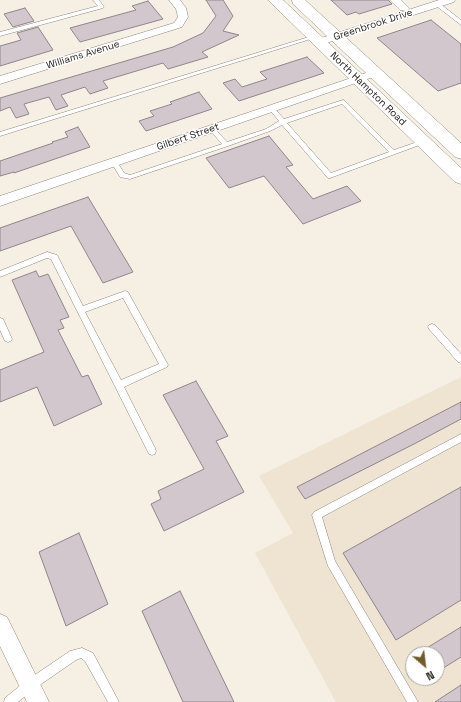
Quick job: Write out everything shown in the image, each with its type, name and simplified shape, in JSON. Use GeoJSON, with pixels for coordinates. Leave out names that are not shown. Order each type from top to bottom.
{"type":"FeatureCollection","features":[{"type":"Feature","properties":{"kind":"main road","name":"North Hampton Road"},"geometry":{"type":"LineString","coordinates":[[275,0],[461,178]]}},
{"type":"Feature","properties":{"kind":"main road","name":"North Hampton Road"},"geometry":{"type":"LineString","coordinates":[[297,0],[461,153]]}},
{"type":"Feature","properties":{"kind":"street","name":"Williams Avenue"},"geometry":{"type":"LineString","coordinates":[[0,80],[178,25],[183,17],[181,8],[174,0]]}},
{"type":"Feature","properties":{"kind":"street"},"geometry":{"type":"LineString","coordinates":[[395,0],[404,8]]}},
{"type":"Feature","properties":{"kind":"street","name":"Greenbrook Drive"},"geometry":{"type":"LineString","coordinates":[[316,40],[336,36],[450,0]]}},
{"type":"Feature","properties":{"kind":"street","name":"Gilbert Street"},"geometry":{"type":"LineString","coordinates":[[0,201],[375,73]]}},
{"type":"Feature","properties":{"kind":"street"},"geometry":{"type":"LineString","coordinates":[[0,624],[34,694]]}},
{"type":"Feature","properties":{"kind":"lane"},"geometry":{"type":"LineString","coordinates":[[0,34],[101,7],[96,0]]}},
{"type":"Feature","properties":{"kind":"lane"},"geometry":{"type":"LineString","coordinates":[[437,4],[461,22]]}},
{"type":"Feature","properties":{"kind":"lane"},"geometry":{"type":"LineString","coordinates":[[0,134],[316,40]]}},
{"type":"Feature","properties":{"kind":"lane"},"geometry":{"type":"LineString","coordinates":[[114,162],[125,176],[134,176],[268,130],[283,122],[343,102],[393,153]]}},
{"type":"Feature","properties":{"kind":"lane"},"geometry":{"type":"LineString","coordinates":[[271,108],[330,176],[423,142]]}},
{"type":"Feature","properties":{"kind":"lane"},"geometry":{"type":"LineString","coordinates":[[212,129],[226,144]]}},
{"type":"Feature","properties":{"kind":"lane"},"geometry":{"type":"LineString","coordinates":[[0,274],[47,255],[54,257],[152,452]]}},
{"type":"Feature","properties":{"kind":"lane"},"geometry":{"type":"LineString","coordinates":[[81,310],[125,294],[164,365],[119,385]]}},
{"type":"Feature","properties":{"kind":"lane"},"geometry":{"type":"LineString","coordinates":[[0,321],[8,339]]}},
{"type":"Feature","properties":{"kind":"lane"},"geometry":{"type":"LineString","coordinates":[[432,327],[461,360]]}},
{"type":"Feature","properties":{"kind":"lane"},"geometry":{"type":"LineString","coordinates":[[413,702],[331,564],[317,515],[461,438]]}},
{"type":"Feature","properties":{"kind":"lane"},"geometry":{"type":"LineString","coordinates":[[9,702],[34,694],[74,655],[82,653],[89,658],[114,702]]}},
{"type":"Feature","properties":{"kind":"shaded area"},"geometry":{"type":"Polygon","coordinates":[[[461,377],[461,702],[336,702],[255,553],[293,533],[259,476],[461,377]]]}},
{"type":"Feature","properties":{"kind":"building"},"geometry":{"type":"Polygon","coordinates":[[[206,0],[223,0],[233,16],[223,31],[239,35],[202,52],[208,57],[168,69],[163,63],[103,81],[108,88],[90,94],[85,87],[61,95],[68,106],[56,110],[49,97],[24,104],[29,114],[16,118],[10,107],[0,111],[0,98],[173,47],[203,33],[216,16],[206,0]]]}},
{"type":"Feature","properties":{"kind":"building"},"geometry":{"type":"Polygon","coordinates":[[[331,0],[388,0],[392,4],[359,14],[356,12],[347,15],[331,0]]]}},
{"type":"Feature","properties":{"kind":"building"},"geometry":{"type":"Polygon","coordinates":[[[148,1],[163,19],[80,42],[70,28],[136,10],[132,6],[148,1]]]}},
{"type":"Feature","properties":{"kind":"building"},"geometry":{"type":"Polygon","coordinates":[[[25,8],[34,21],[13,27],[4,14],[25,8]]]}},
{"type":"Feature","properties":{"kind":"building"},"geometry":{"type":"Polygon","coordinates":[[[431,20],[461,44],[461,83],[438,91],[377,38],[431,20]]]}},
{"type":"Feature","properties":{"kind":"building"},"geometry":{"type":"Polygon","coordinates":[[[38,27],[53,50],[0,66],[0,46],[21,40],[17,33],[38,27]]]}},
{"type":"Feature","properties":{"kind":"building"},"geometry":{"type":"Polygon","coordinates":[[[307,57],[324,73],[239,101],[223,83],[235,79],[242,87],[267,79],[260,72],[307,57]]]}},
{"type":"Feature","properties":{"kind":"building"},"geometry":{"type":"Polygon","coordinates":[[[199,92],[212,109],[146,131],[139,121],[154,116],[150,111],[172,104],[170,102],[199,92]]]}},
{"type":"Feature","properties":{"kind":"building"},"geometry":{"type":"Polygon","coordinates":[[[78,127],[90,147],[14,173],[0,176],[0,161],[68,137],[65,132],[78,127]]]}},
{"type":"Feature","properties":{"kind":"building"},"geometry":{"type":"Polygon","coordinates":[[[269,136],[293,165],[286,167],[313,199],[347,186],[361,201],[303,224],[264,176],[229,188],[206,158],[269,136]]]}},
{"type":"Feature","properties":{"kind":"building"},"geometry":{"type":"Polygon","coordinates":[[[88,197],[133,272],[103,283],[71,226],[0,251],[0,228],[88,197]]]}},
{"type":"Feature","properties":{"kind":"building"},"geometry":{"type":"Polygon","coordinates":[[[36,271],[39,277],[48,274],[69,317],[60,320],[64,328],[58,330],[82,377],[88,375],[102,404],[54,426],[37,387],[0,402],[0,370],[44,352],[12,280],[36,271]]]}},
{"type":"Feature","properties":{"kind":"building"},"geometry":{"type":"Polygon","coordinates":[[[196,381],[228,436],[216,441],[244,492],[164,531],[151,504],[161,499],[158,491],[204,469],[163,395],[196,381]]]}},
{"type":"Feature","properties":{"kind":"building"},"geometry":{"type":"Polygon","coordinates":[[[461,402],[461,419],[414,444],[305,499],[297,487],[461,402]]]}},
{"type":"Feature","properties":{"kind":"building"},"geometry":{"type":"Polygon","coordinates":[[[461,487],[461,600],[396,640],[343,553],[461,487]]]}},
{"type":"Feature","properties":{"kind":"building"},"geometry":{"type":"Polygon","coordinates":[[[79,533],[108,604],[66,626],[39,552],[79,533]]]}},
{"type":"Feature","properties":{"kind":"building"},"geometry":{"type":"Polygon","coordinates":[[[180,591],[234,702],[183,702],[142,611],[180,591]]]}},
{"type":"Feature","properties":{"kind":"building"},"geometry":{"type":"Polygon","coordinates":[[[461,627],[461,657],[445,667],[445,646],[430,646],[461,627]]]}},
{"type":"Feature","properties":{"kind":"building"},"geometry":{"type":"Polygon","coordinates":[[[461,685],[461,702],[435,702],[461,685]]]}}]}
